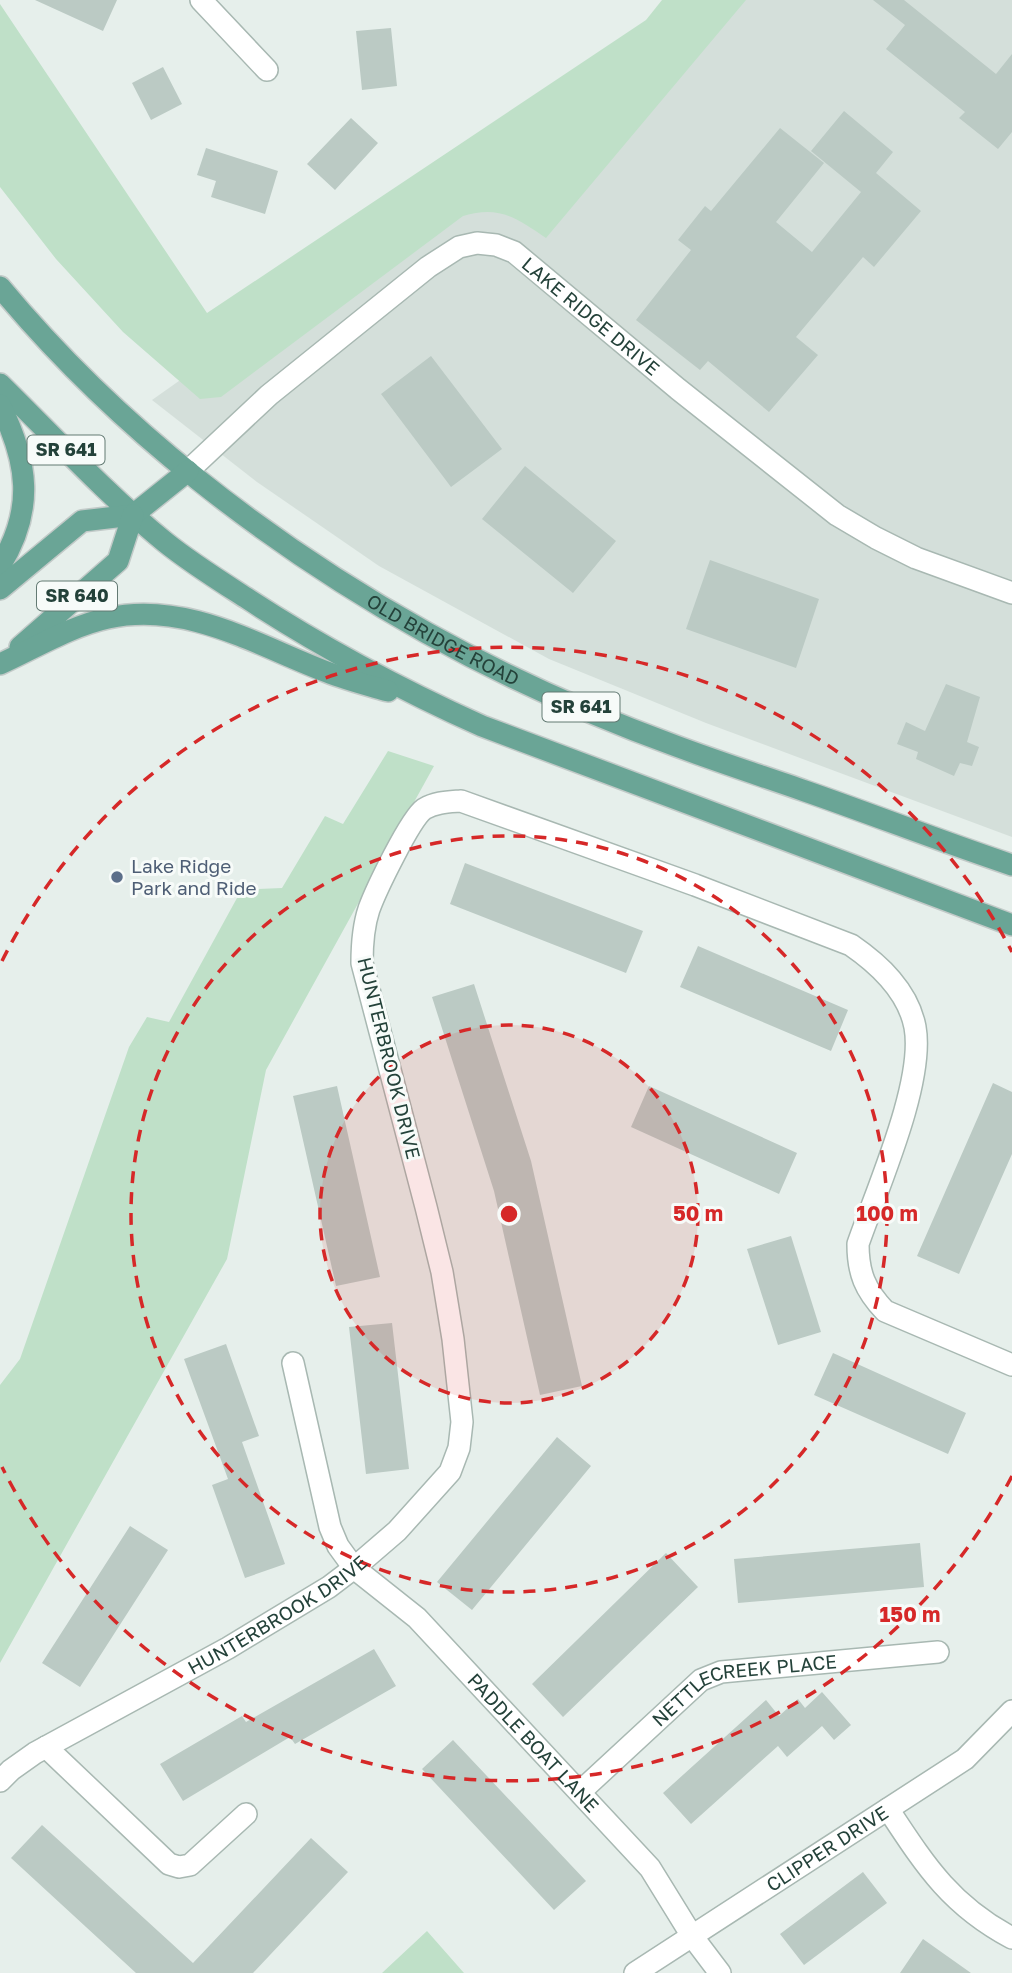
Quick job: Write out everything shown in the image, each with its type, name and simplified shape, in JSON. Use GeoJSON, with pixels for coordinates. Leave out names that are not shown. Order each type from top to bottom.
{"type":"FeatureCollection","features":[{"type":"Feature","properties":{"kind":"main road","name":"OLD BRIDGE ROAD"},"geometry":{"type":"LineString","coordinates":[[0,287],[68,361],[188,471],[266,531],[346,585],[429,634],[526,682],[676,746],[1012,865]]}},
{"type":"Feature","properties":{"kind":"main road","name":"SR 641"},"geometry":{"type":"LineString","coordinates":[[0,384],[134,515],[167,543],[208,573],[336,654],[482,726],[1012,925]]}},
{"type":"Feature","properties":{"kind":"main road"},"geometry":{"type":"LineString","coordinates":[[0,405],[19,451],[24,476],[20,524],[0,566]]}},
{"type":"Feature","properties":{"kind":"main road"},"geometry":{"type":"LineString","coordinates":[[134,515],[188,471]]}},
{"type":"Feature","properties":{"kind":"main road","name":"SR 640"},"geometry":{"type":"LineString","coordinates":[[0,590],[82,521],[134,515],[118,561],[0,664]]}},
{"type":"Feature","properties":{"kind":"main road"},"geometry":{"type":"LineString","coordinates":[[0,664],[105,618],[138,614],[167,615],[225,629],[339,677],[427,701]]}},
{"type":"Feature","properties":{"kind":"street"},"geometry":{"type":"LineString","coordinates":[[201,0],[267,70]]}},
{"type":"Feature","properties":{"kind":"street","name":"LAKE RIDGE DRIVE"},"geometry":{"type":"LineString","coordinates":[[188,471],[269,395],[428,267],[459,247],[477,243],[496,245],[514,252],[678,389],[837,515],[916,558],[1012,593]]}},
{"type":"Feature","properties":{"kind":"street","name":"HUNTERBROOK DRIVE"},"geometry":{"type":"LineString","coordinates":[[0,1781],[10,1770],[46,1747],[228,1648],[329,1587],[397,1531],[450,1472],[459,1448],[462,1422],[442,1272],[362,963],[362,936],[369,909],[411,822],[424,810],[440,802],[461,801],[695,885],[850,945],[889,976],[913,1019],[916,1030],[915,1065],[908,1100],[859,1244],[858,1264],[861,1279],[871,1296],[885,1311],[1012,1365]]}},
{"type":"Feature","properties":{"kind":"street","name":"PADDLE BOAT LANE"},"geometry":{"type":"LineString","coordinates":[[293,1363],[330,1527],[338,1546],[355,1568],[417,1618],[650,1868],[692,1936],[720,1973]]}},
{"type":"Feature","properties":{"kind":"street","name":"NETTLECREEK PLACE"},"geometry":{"type":"LineString","coordinates":[[581,1791],[701,1680],[721,1672],[938,1651]]}},
{"type":"Feature","properties":{"kind":"street","name":"CLIPPER DRIVE"},"geometry":{"type":"LineString","coordinates":[[635,1973],[965,1759],[1012,1711]]}},
{"type":"Feature","properties":{"kind":"street"},"geometry":{"type":"LineString","coordinates":[[46,1747],[169,1864],[178,1867],[190,1865],[246,1814]]}},
{"type":"Feature","properties":{"kind":"street"},"geometry":{"type":"LineString","coordinates":[[888,1809],[930,1871],[951,1894],[981,1919],[1012,1938]]}},
{"type":"Feature","properties":{"kind":"shaded area"},"geometry":{"type":"Polygon","coordinates":[[[731,0],[1012,0],[1012,837],[706,723],[549,659],[379,566],[257,482],[152,400],[494,158],[731,0]]]}},
{"type":"Feature","properties":{"kind":"green space"},"geometry":{"type":"Polygon","coordinates":[[[662,0],[746,0],[546,238],[507,215],[487,212],[463,216],[221,397],[200,399],[123,332],[56,259],[0,187],[0,4],[207,313],[646,20],[662,0]]]}},
{"type":"Feature","properties":{"kind":"green space"},"geometry":{"type":"Polygon","coordinates":[[[388,751],[434,766],[266,1070],[227,1259],[0,1663],[0,1385],[20,1359],[129,1047],[147,1017],[169,1022],[237,898],[258,889],[282,888],[325,816],[343,824],[388,751]]]}},
{"type":"Feature","properties":{"kind":"green space"},"geometry":{"type":"Polygon","coordinates":[[[427,1931],[464,1973],[382,1973],[427,1931]]]}},
{"type":"Feature","properties":{"kind":"building"},"geometry":{"type":"Polygon","coordinates":[[[35,0],[117,0],[103,31],[35,0]]]}},
{"type":"Feature","properties":{"kind":"building"},"geometry":{"type":"Polygon","coordinates":[[[873,0],[904,0],[996,74],[1012,54],[1012,132],[998,149],[959,118],[965,112],[886,49],[905,25],[873,0]]]}},
{"type":"Feature","properties":{"kind":"building"},"geometry":{"type":"Polygon","coordinates":[[[391,28],[397,86],[362,90],[356,31],[391,28]]]}},
{"type":"Feature","properties":{"kind":"building"},"geometry":{"type":"Polygon","coordinates":[[[163,67],[182,104],[151,120],[132,83],[163,67]]]}},
{"type":"Feature","properties":{"kind":"building"},"geometry":{"type":"Polygon","coordinates":[[[844,111],[893,152],[876,173],[921,211],[874,267],[863,257],[796,337],[818,355],[769,412],[708,361],[700,370],[636,320],[691,250],[678,240],[705,206],[711,211],[780,128],[824,163],[776,222],[812,252],[861,192],[811,151],[844,111]]]}},
{"type":"Feature","properties":{"kind":"building"},"geometry":{"type":"Polygon","coordinates":[[[351,118],[378,143],[335,190],[307,164],[351,118]]]}},
{"type":"Feature","properties":{"kind":"building"},"geometry":{"type":"Polygon","coordinates":[[[206,148],[278,171],[265,214],[211,197],[216,181],[197,175],[206,148]]]}},
{"type":"Feature","properties":{"kind":"building"},"geometry":{"type":"Polygon","coordinates":[[[431,356],[502,449],[451,487],[381,394],[431,356]]]}},
{"type":"Feature","properties":{"kind":"building"},"geometry":{"type":"Polygon","coordinates":[[[525,466],[616,541],[573,593],[482,519],[525,466]]]}},
{"type":"Feature","properties":{"kind":"building"},"geometry":{"type":"Polygon","coordinates":[[[710,560],[819,599],[796,668],[686,629],[710,560]]]}},
{"type":"Feature","properties":{"kind":"building"},"geometry":{"type":"Polygon","coordinates":[[[946,684],[980,697],[967,742],[979,747],[972,766],[960,763],[954,776],[916,759],[918,752],[897,744],[906,722],[925,731],[946,684]]]}},
{"type":"Feature","properties":{"kind":"building"},"geometry":{"type":"Polygon","coordinates":[[[465,863],[643,931],[626,973],[450,904],[465,863]]]}},
{"type":"Feature","properties":{"kind":"building"},"geometry":{"type":"Polygon","coordinates":[[[698,946],[848,1010],[831,1051],[680,987],[698,946]]]}},
{"type":"Feature","properties":{"kind":"building"},"geometry":{"type":"Polygon","coordinates":[[[474,984],[531,1161],[582,1386],[540,1395],[494,1191],[432,997],[474,984]]]}},
{"type":"Feature","properties":{"kind":"building"},"geometry":{"type":"Polygon","coordinates":[[[993,1083],[1012,1092],[1012,1154],[959,1274],[917,1256],[993,1083]]]}},
{"type":"Feature","properties":{"kind":"building"},"geometry":{"type":"Polygon","coordinates":[[[337,1086],[380,1277],[336,1286],[293,1096],[337,1086]]]}},
{"type":"Feature","properties":{"kind":"building"},"geometry":{"type":"Polygon","coordinates":[[[649,1086],[797,1153],[779,1194],[631,1127],[649,1086]]]}},
{"type":"Feature","properties":{"kind":"building"},"geometry":{"type":"Polygon","coordinates":[[[791,1236],[821,1332],[778,1345],[747,1249],[791,1236]]]}},
{"type":"Feature","properties":{"kind":"building"},"geometry":{"type":"Polygon","coordinates":[[[392,1323],[409,1469],[366,1474],[349,1327],[392,1323]]]}},
{"type":"Feature","properties":{"kind":"building"},"geometry":{"type":"Polygon","coordinates":[[[226,1344],[259,1436],[242,1442],[285,1564],[245,1578],[212,1485],[228,1479],[184,1359],[226,1344]]]}},
{"type":"Feature","properties":{"kind":"building"},"geometry":{"type":"Polygon","coordinates":[[[833,1353],[966,1413],[948,1454],[814,1395],[833,1353]]]}},
{"type":"Feature","properties":{"kind":"building"},"geometry":{"type":"Polygon","coordinates":[[[557,1437],[591,1466],[472,1610],[437,1582],[557,1437]]]}},
{"type":"Feature","properties":{"kind":"building"},"geometry":{"type":"Polygon","coordinates":[[[130,1526],[168,1550],[80,1687],[42,1663],[130,1526]]]}},
{"type":"Feature","properties":{"kind":"building"},"geometry":{"type":"Polygon","coordinates":[[[920,1543],[924,1587],[738,1603],[734,1559],[920,1543]]]}},
{"type":"Feature","properties":{"kind":"building"},"geometry":{"type":"Polygon","coordinates":[[[666,1553],[698,1587],[563,1717],[532,1684],[666,1553]]]}},
{"type":"Feature","properties":{"kind":"building"},"geometry":{"type":"Polygon","coordinates":[[[374,1649],[396,1686],[295,1744],[290,1737],[183,1801],[160,1764],[242,1716],[246,1722],[374,1649]]]}},
{"type":"Feature","properties":{"kind":"building"},"geometry":{"type":"Polygon","coordinates":[[[822,1692],[851,1725],[834,1740],[822,1726],[787,1757],[778,1746],[691,1824],[663,1793],[766,1700],[779,1716],[798,1699],[805,1708],[822,1692]]]}},
{"type":"Feature","properties":{"kind":"building"},"geometry":{"type":"Polygon","coordinates":[[[453,1740],[586,1881],[554,1910],[422,1769],[453,1740]]]}},
{"type":"Feature","properties":{"kind":"building"},"geometry":{"type":"Polygon","coordinates":[[[42,1825],[193,1963],[311,1838],[348,1872],[253,1973],[136,1973],[11,1858],[42,1825]]]}},
{"type":"Feature","properties":{"kind":"building"},"geometry":{"type":"Polygon","coordinates":[[[863,1872],[887,1903],[804,1965],[780,1934],[863,1872]]]}},
{"type":"Feature","properties":{"kind":"building"},"geometry":{"type":"Polygon","coordinates":[[[923,1939],[971,1973],[900,1973],[923,1939]]]}},
{"type":"Feature","properties":{"kind":"place","name":"Lake Ridge Park and Ride"},"geometry":{"type":"Point","coordinates":[117,877]}}]}
